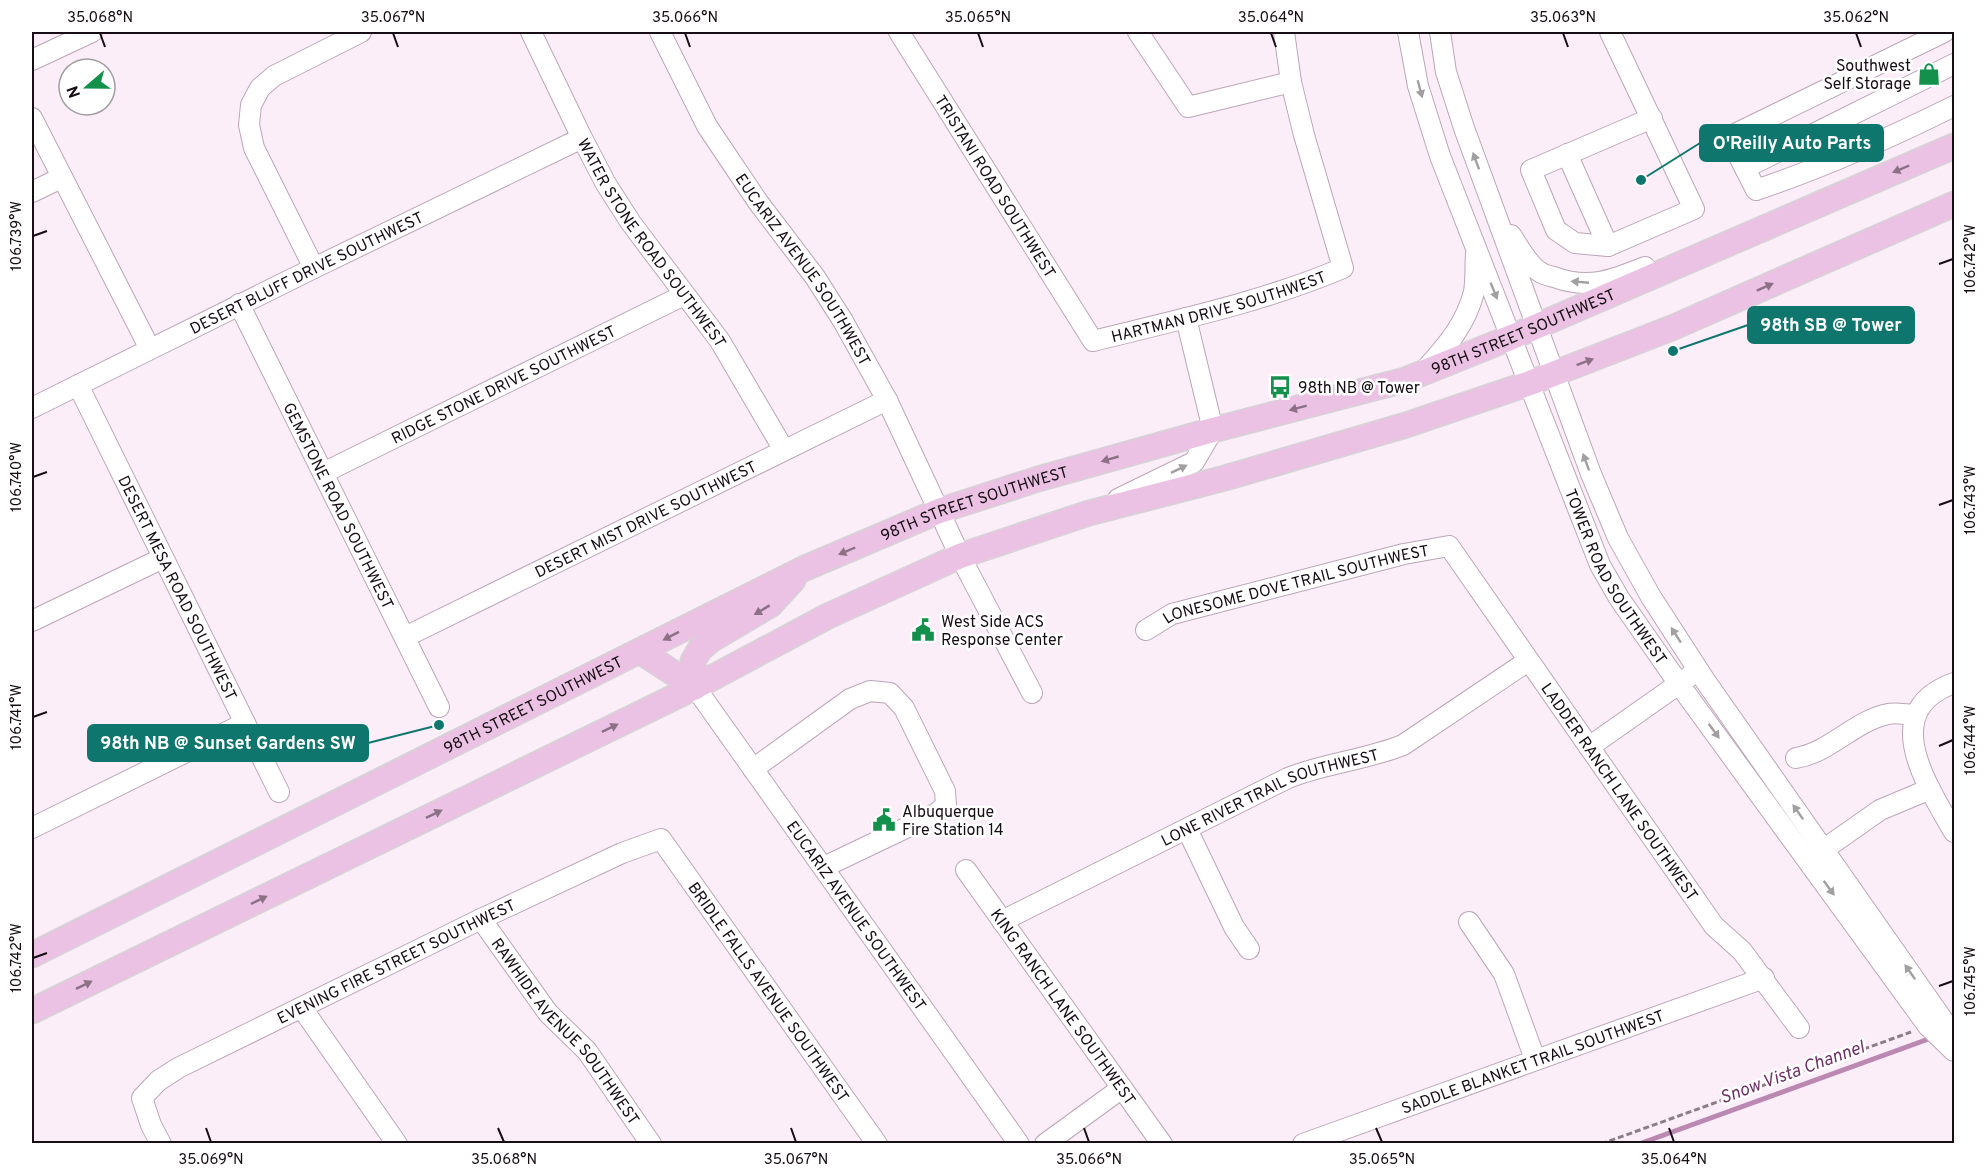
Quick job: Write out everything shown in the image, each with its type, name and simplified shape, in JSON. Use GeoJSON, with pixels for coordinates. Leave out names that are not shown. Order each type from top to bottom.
{"type":"FeatureCollection","features":[{"type":"Feature","properties":{"kind":"main road","name":"98TH STREET SOUTHWEST"},"geometry":{"type":"LineString","coordinates":[[32,955],[803,569],[939,511],[1038,479],[1405,380],[1538,326],[1954,146]]}},
{"type":"Feature","properties":{"kind":"main road"},"geometry":{"type":"LineString","coordinates":[[32,1011],[695,687],[828,616],[960,556],[1089,513],[1225,478],[1406,425],[1530,383],[1674,327],[1954,204]]}},
{"type":"Feature","properties":{"kind":"main road"},"geometry":{"type":"LineString","coordinates":[[695,687],[693,661],[700,649],[770,605],[803,569]]}},
{"type":"Feature","properties":{"kind":"main road"},"geometry":{"type":"LineString","coordinates":[[641,652],[695,687]]}},
{"type":"Feature","properties":{"kind":"street"},"geometry":{"type":"LineString","coordinates":[[32,60],[92,32]]}},
{"type":"Feature","properties":{"kind":"street"},"geometry":{"type":"LineString","coordinates":[[314,268],[254,148],[249,125],[251,105],[260,88],[274,76],[361,32]]}},
{"type":"Feature","properties":{"kind":"street","name":"WATER STONE ROAD SOUTHWEST"},"geometry":{"type":"LineString","coordinates":[[531,32],[606,184],[631,223],[720,341],[784,450]]}},
{"type":"Feature","properties":{"kind":"street","name":"EUCARIZ AVENUE SOUTHWEST"},"geometry":{"type":"LineString","coordinates":[[660,32],[707,126],[758,202],[815,277],[843,321],[887,400],[960,556],[1032,693]]}},
{"type":"Feature","properties":{"kind":"street","name":"TRISTANI ROAD SOUTHWEST"},"geometry":{"type":"LineString","coordinates":[[898,32],[1093,340]]}},
{"type":"Feature","properties":{"kind":"street"},"geometry":{"type":"LineString","coordinates":[[1138,32],[1188,107],[1291,82],[1284,32]]}},
{"type":"Feature","properties":{"kind":"street","name":"TOWER ROAD SOUTHWEST"},"geometry":{"type":"LineString","coordinates":[[1408,32],[1418,86],[1440,156],[1600,565],[1619,598],[1679,684],[1816,855]]}},
{"type":"Feature","properties":{"kind":"street","name":"TOWER ROAD SOUTHWEST"},"geometry":{"type":"LineString","coordinates":[[1440,32],[1446,72],[1464,128],[1591,474],[1618,538],[1651,597],[1816,855],[1954,1050]]}},
{"type":"Feature","properties":{"kind":"street"},"geometry":{"type":"LineString","coordinates":[[1610,32],[1652,118],[1694,209],[1608,246],[1575,243],[1556,230],[1531,170],[1652,118]]}},
{"type":"Feature","properties":{"kind":"street"},"geometry":{"type":"LineString","coordinates":[[1944,32],[1729,137],[1756,190],[1889,138],[1954,106]]}},
{"type":"Feature","properties":{"kind":"street"},"geometry":{"type":"LineString","coordinates":[[1745,168],[1954,64]]}},
{"type":"Feature","properties":{"kind":"street","name":"HARTMAN DRIVE SOUTHWEST"},"geometry":{"type":"LineString","coordinates":[[1093,340],[1186,318],[1299,286],[1343,268],[1291,82]]}},
{"type":"Feature","properties":{"kind":"street"},"geometry":{"type":"LineString","coordinates":[[32,118],[150,349]]}},
{"type":"Feature","properties":{"kind":"street","name":"DESERT BLUFF DRIVE SOUTHWEST"},"geometry":{"type":"LineString","coordinates":[[32,408],[239,304],[582,138]]}},
{"type":"Feature","properties":{"kind":"street"},"geometry":{"type":"LineString","coordinates":[[1567,154],[1608,246]]}},
{"type":"Feature","properties":{"kind":"street"},"geometry":{"type":"LineString","coordinates":[[32,192],[61,178]]}},
{"type":"Feature","properties":{"kind":"street"},"geometry":{"type":"LineString","coordinates":[[1491,201],[1521,250],[1540,272],[1574,282],[1595,284],[1617,279],[1729,231],[1775,224]]}},
{"type":"Feature","properties":{"kind":"street"},"geometry":{"type":"LineString","coordinates":[[1422,373],[1444,349],[1466,319],[1474,290],[1476,246]]}},
{"type":"Feature","properties":{"kind":"street","name":"RIDGE STONE DRIVE SOUTHWEST"},"geometry":{"type":"LineString","coordinates":[[323,473],[684,295]]}},
{"type":"Feature","properties":{"kind":"street","name":"GEMSTONE ROAD SOUTHWEST"},"geometry":{"type":"LineString","coordinates":[[239,304],[440,707]]}},
{"type":"Feature","properties":{"kind":"street"},"geometry":{"type":"LineString","coordinates":[[1089,513],[1194,462],[1213,430],[1186,318]]}},
{"type":"Feature","properties":{"kind":"street","name":"DESERT MESA ROAD SOUTHWEST"},"geometry":{"type":"LineString","coordinates":[[78,385],[279,792]]}},
{"type":"Feature","properties":{"kind":"street","name":"DESERT MIST DRIVE SOUTHWEST"},"geometry":{"type":"LineString","coordinates":[[405,637],[887,400]]}},
{"type":"Feature","properties":{"kind":"street","name":"LONESOME DOVE TRAIL SOUTHWEST"},"geometry":{"type":"LineString","coordinates":[[1146,630],[1172,614],[1404,554],[1449,546]]}},
{"type":"Feature","properties":{"kind":"street","name":"LADDER RANCH LANE SOUTHWEST"},"geometry":{"type":"LineString","coordinates":[[1449,546],[1714,926],[1742,951],[1799,1028]]}},
{"type":"Feature","properties":{"kind":"street"},"geometry":{"type":"LineString","coordinates":[[32,621],[163,558]]}},
{"type":"Feature","properties":{"kind":"street","name":"LONE RIVER TRAIL SOUTHWEST"},"geometry":{"type":"LineString","coordinates":[[1002,921],[1305,771],[1382,754],[1403,745],[1528,661]]}},
{"type":"Feature","properties":{"kind":"street"},"geometry":{"type":"LineString","coordinates":[[1590,747],[1698,670]]}},
{"type":"Feature","properties":{"kind":"street"},"geometry":{"type":"LineString","coordinates":[[1954,683],[1927,698],[1916,715],[1912,731],[1914,750],[1930,789],[1954,832]]}},
{"type":"Feature","properties":{"kind":"street","name":"EUCARIZ AVENUE SOUTHWEST"},"geometry":{"type":"LineString","coordinates":[[695,687],[1019,1143]]}},
{"type":"Feature","properties":{"kind":"street"},"geometry":{"type":"LineString","coordinates":[[753,769],[850,699],[870,691],[890,693],[904,708],[945,791],[946,806],[937,813],[824,867]]}},
{"type":"Feature","properties":{"kind":"street"},"geometry":{"type":"LineString","coordinates":[[1796,758],[1808,756],[1833,745],[1873,719],[1890,713],[1916,715]]}},
{"type":"Feature","properties":{"kind":"street"},"geometry":{"type":"LineString","coordinates":[[32,828],[245,723]]}},
{"type":"Feature","properties":{"kind":"street"},"geometry":{"type":"LineString","coordinates":[[1816,855],[1880,810],[1930,789]]}},
{"type":"Feature","properties":{"kind":"street"},"geometry":{"type":"LineString","coordinates":[[1187,829],[1234,927],[1249,949]]}},
{"type":"Feature","properties":{"kind":"street","name":"EVENING FIRE STREET SOUTHWEST"},"geometry":{"type":"LineString","coordinates":[[161,1143],[151,1125],[142,1098],[158,1081],[178,1068],[482,919],[622,853],[661,839]]}},
{"type":"Feature","properties":{"kind":"street","name":"BRIDLE FALLS AVENUE SOUTHWEST"},"geometry":{"type":"LineString","coordinates":[[661,839],[877,1143]]}},
{"type":"Feature","properties":{"kind":"street","name":"KING RANCH LANE SOUTHWEST"},"geometry":{"type":"LineString","coordinates":[[966,870],[1162,1143]]}},
{"type":"Feature","properties":{"kind":"street","name":"RAWHIDE AVENUE SOUTHWEST"},"geometry":{"type":"LineString","coordinates":[[482,919],[548,1013],[586,1051],[651,1143]]}},
{"type":"Feature","properties":{"kind":"street"},"geometry":{"type":"LineString","coordinates":[[1469,922],[1504,974],[1536,1059]]}},
{"type":"Feature","properties":{"kind":"street","name":"SADDLE BLANKET TRAIL SOUTHWEST"},"geometry":{"type":"LineString","coordinates":[[1303,1143],[1764,978]]}},
{"type":"Feature","properties":{"kind":"street"},"geometry":{"type":"LineString","coordinates":[[302,1008],[397,1143]]}},
{"type":"Feature","properties":{"kind":"street"},"geometry":{"type":"LineString","coordinates":[[1045,1143],[1122,1088]]}},
{"type":"Feature","properties":{"kind":"path"},"geometry":{"type":"LineString","coordinates":[[1601,1143],[1935,1026]]}},
{"type":"Feature","properties":{"kind":"waterway","name":"Snow Vista Channel"},"geometry":{"type":"LineString","coordinates":[[1639,1144],[1934,1037]]}},
{"type":"Feature","properties":{"kind":"place","name":"Southwest Self Storage"},"geometry":{"type":"Point","coordinates":[1929,74]}},
{"type":"Feature","properties":{"kind":"place","name":"O'Reilly Auto Parts"},"geometry":{"type":"Point","coordinates":[1641,180]}},
{"type":"Feature","properties":{"kind":"place","name":"98th SB @ Tower"},"geometry":{"type":"Point","coordinates":[1673,351]}},
{"type":"Feature","properties":{"kind":"place","name":"98th NB @ Tower"},"geometry":{"type":"Point","coordinates":[1280,387]}},
{"type":"Feature","properties":{"kind":"place","name":"West Side ACS Response Center"},"geometry":{"type":"Point","coordinates":[923,630]}},
{"type":"Feature","properties":{"kind":"place","name":"98th NB @ Sunset Gardens SW"},"geometry":{"type":"Point","coordinates":[439,725]}},
{"type":"Feature","properties":{"kind":"place","name":"Albuquerque Fire Station 14"},"geometry":{"type":"Point","coordinates":[884,820]}}]}
